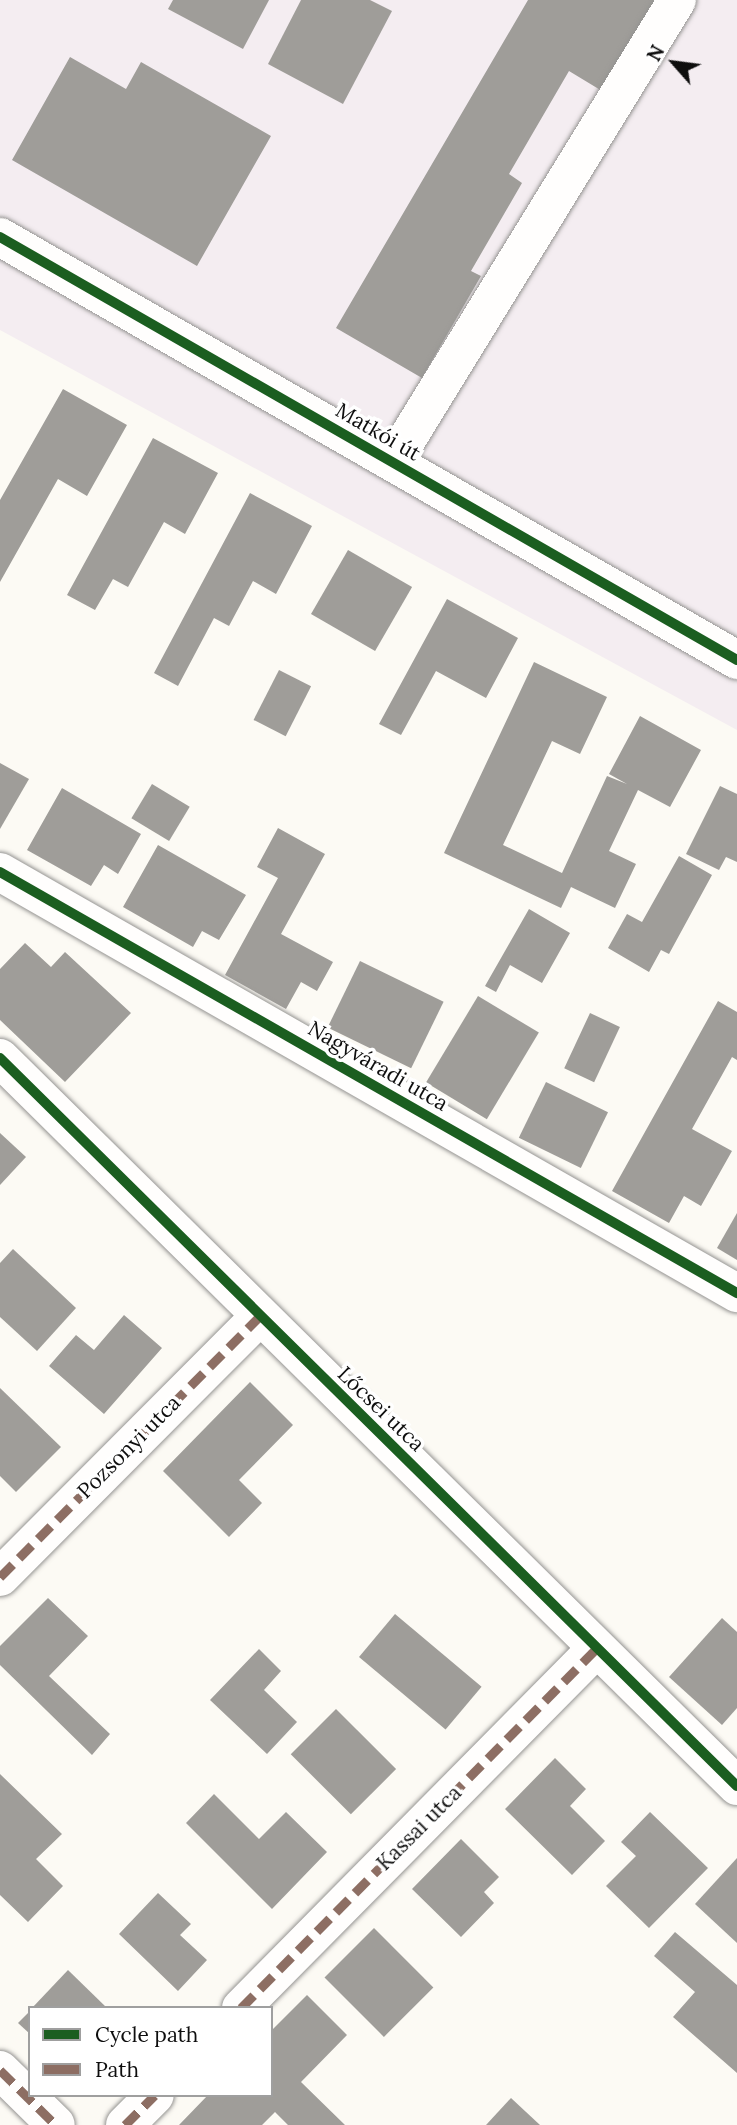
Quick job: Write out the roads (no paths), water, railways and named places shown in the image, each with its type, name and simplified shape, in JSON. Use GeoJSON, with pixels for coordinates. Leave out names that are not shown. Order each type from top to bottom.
{"type":"FeatureCollection","features":[{"type":"Feature","properties":{"kind":"street"},"geometry":{"type":"LineString","coordinates":[[393,462],[677,0]]}},
{"type":"Feature","properties":{"kind":"street","name":"Matkói út"},"geometry":{"type":"LineString","coordinates":[[0,237],[737,660]]}},
{"type":"Feature","properties":{"kind":"street","name":"Nagyváradi utca"},"geometry":{"type":"LineString","coordinates":[[0,872],[737,1293]]}},
{"type":"Feature","properties":{"kind":"street","name":"Lőcsei utca"},"geometry":{"type":"LineString","coordinates":[[0,1058],[259,1317],[737,1786]]}},
{"type":"Feature","properties":{"kind":"street","name":"Pozsonyi utca"},"geometry":{"type":"LineString","coordinates":[[0,1577],[259,1317]]}},
{"type":"Feature","properties":{"kind":"street","name":"Kassai utca"},"geometry":{"type":"LineString","coordinates":[[243,2006],[597,1648]]}},
{"type":"Feature","properties":{"kind":"street"},"geometry":{"type":"LineString","coordinates":[[0,2070],[56,2125]]}},
{"type":"Feature","properties":{"kind":"street"},"geometry":{"type":"LineString","coordinates":[[125,2125],[153,2097]]}}]}
